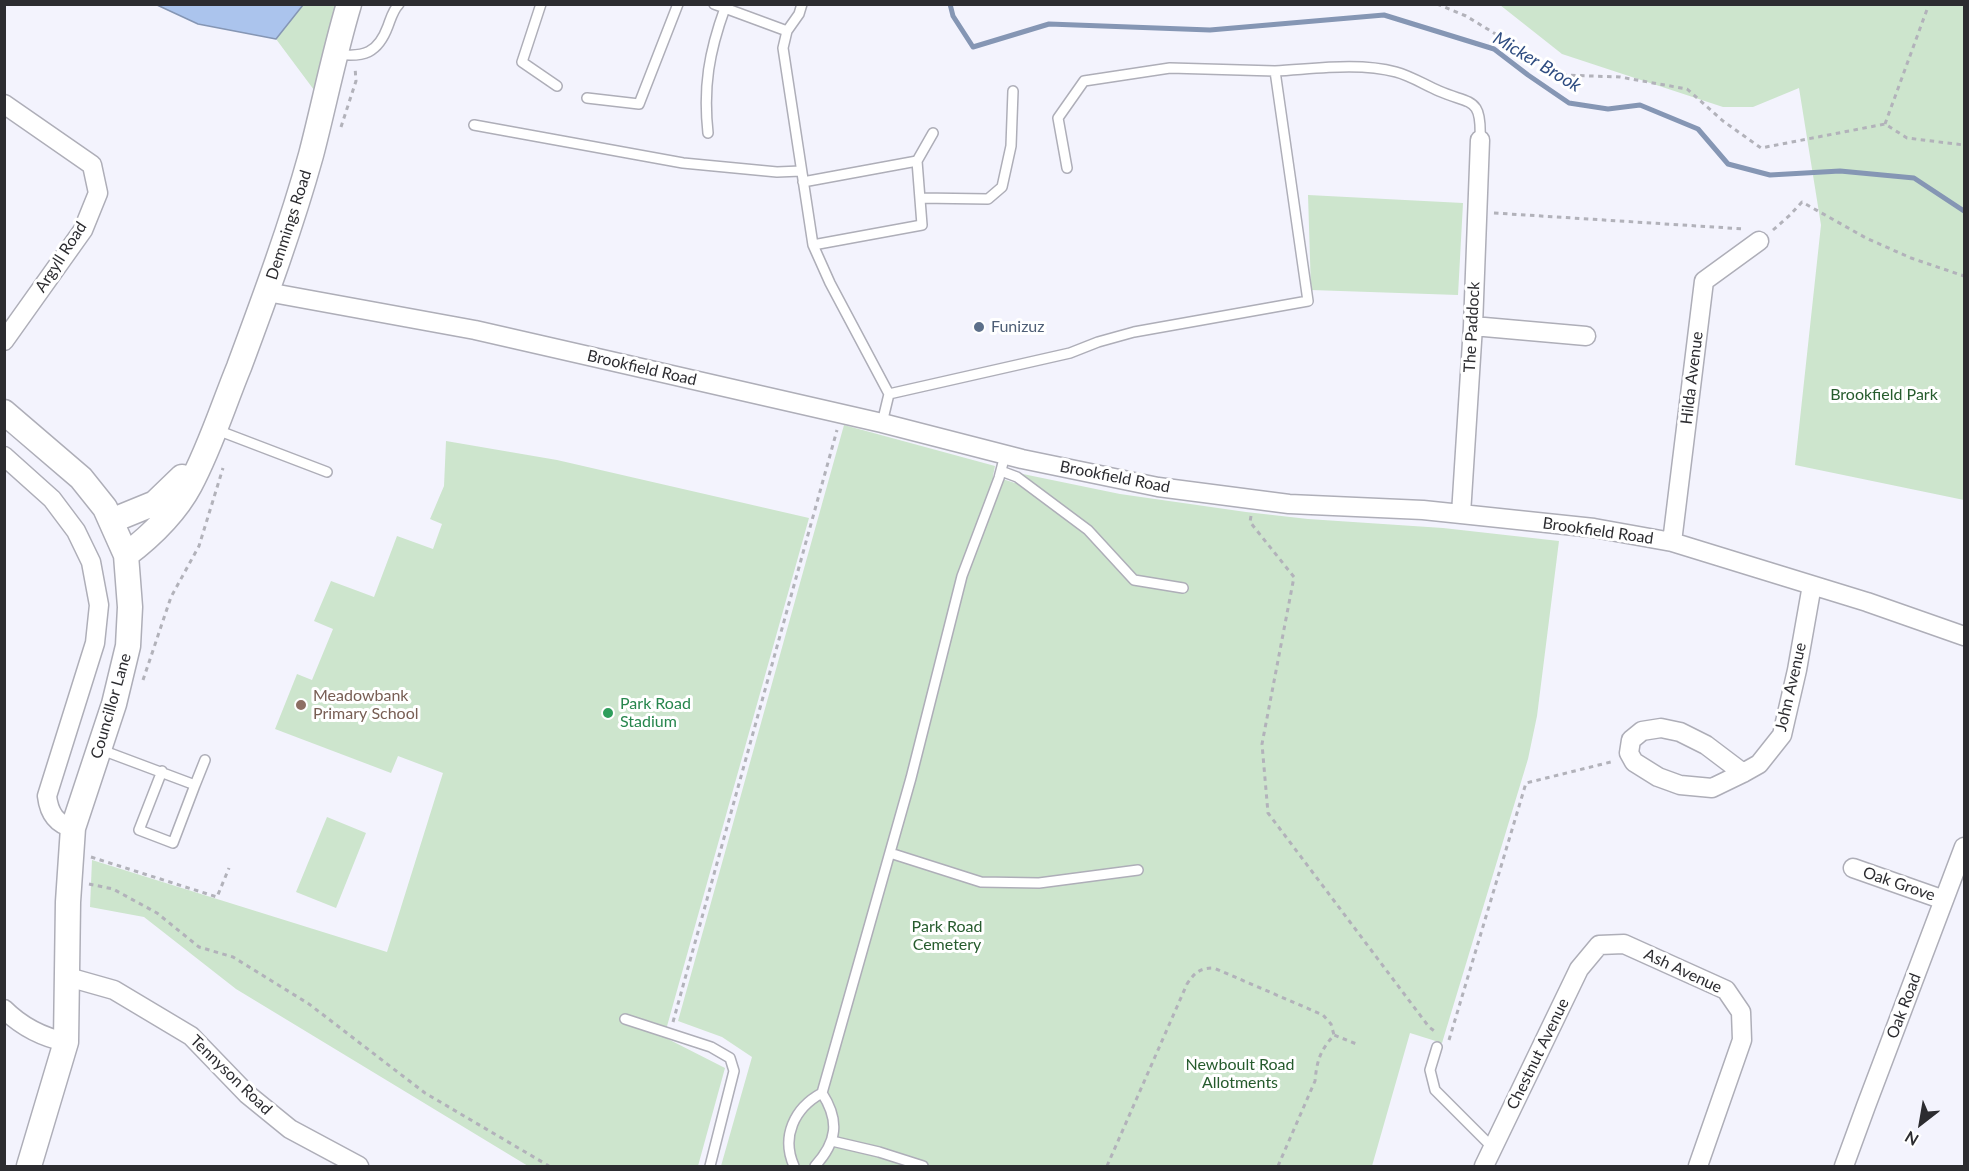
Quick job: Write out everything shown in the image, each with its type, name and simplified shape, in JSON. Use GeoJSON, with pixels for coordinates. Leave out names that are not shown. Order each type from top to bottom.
{"type":"FeatureCollection","features":[{"type":"Feature","properties":{"kind":"street","name":"Demmings Road"},"geometry":{"type":"LineString","coordinates":[[126,555],[145,540],[171,513],[190,487],[220,435],[310,155],[348,4]]}},
{"type":"Feature","properties":{"kind":"street","name":"Argyll Road"},"geometry":{"type":"LineString","coordinates":[[4,104],[92,165],[98,193],[82,230],[4,341]]}},
{"type":"Feature","properties":{"kind":"street","name":"The Paddock"},"geometry":{"type":"LineString","coordinates":[[1461,514],[1473,326],[1480,140]]}},
{"type":"Feature","properties":{"kind":"street","name":"Hilda Avenue"},"geometry":{"type":"LineString","coordinates":[[1672,542],[1704,281],[1754,235]]}},
{"type":"Feature","properties":{"kind":"street","name":"Brookfield Road"},"geometry":{"type":"LineString","coordinates":[[267,292],[475,330],[882,423],[1003,463],[1253,500],[1289,504],[1423,510],[1594,528],[1672,542],[1812,585],[1965,636]]}},
{"type":"Feature","properties":{"kind":"street"},"geometry":{"type":"LineString","coordinates":[[1473,326],[1586,336]]}},
{"type":"Feature","properties":{"kind":"street","name":"Councillor Lane"},"geometry":{"type":"LineString","coordinates":[[4,412],[81,478],[105,508],[126,555],[130,607],[128,646],[114,704],[73,828],[66,1042],[30,1167]]}},
{"type":"Feature","properties":{"kind":"street","name":"Demmings Road"},"geometry":{"type":"LineString","coordinates":[[111,521],[155,503],[220,435]]}},
{"type":"Feature","properties":{"kind":"street","name":"Councillor Lane"},"geometry":{"type":"LineString","coordinates":[[4,456],[52,499],[76,531],[91,562],[99,605],[95,643],[47,796],[48,809],[61,825],[73,828]]}},
{"type":"Feature","properties":{"kind":"street","name":"John Avenue"},"geometry":{"type":"LineString","coordinates":[[1631,757],[1634,762],[1659,777],[1680,785],[1712,788],[1759,764],[1782,735],[1812,585]]}},
{"type":"Feature","properties":{"kind":"street"},"geometry":{"type":"LineString","coordinates":[[1631,757],[1629,753],[1631,741],[1642,731],[1661,728],[1680,732],[1706,745],[1743,773]]}},
{"type":"Feature","properties":{"kind":"street","name":"Oak Road"},"geometry":{"type":"LineString","coordinates":[[1844,1167],[1965,847]]}},
{"type":"Feature","properties":{"kind":"street","name":"Oak Grove"},"geometry":{"type":"LineString","coordinates":[[1853,868],[1944,900]]}},
{"type":"Feature","properties":{"kind":"street","name":"Ash Avenue"},"geometry":{"type":"LineString","coordinates":[[1599,945],[1624,944],[1726,990],[1741,1012],[1742,1040],[1698,1167]]}},
{"type":"Feature","properties":{"kind":"street","name":"Chestnut Avenue"},"geometry":{"type":"LineString","coordinates":[[1484,1167],[1579,969],[1599,945]]}},
{"type":"Feature","properties":{"kind":"street","name":"Tennyson Road"},"geometry":{"type":"LineString","coordinates":[[68,977],[114,990],[191,1036],[247,1094],[290,1129],[359,1167]]}},
{"type":"Feature","properties":{"kind":"street"},"geometry":{"type":"LineString","coordinates":[[4,1009],[15,1020],[46,1038],[66,1042]]}},
{"type":"Feature","properties":{"kind":"lane"},"geometry":{"type":"LineString","coordinates":[[334,54],[354,57],[365,54],[375,47],[385,33],[395,8],[399,4]]}},
{"type":"Feature","properties":{"kind":"lane"},"geometry":{"type":"LineString","coordinates":[[541,4],[522,62],[557,86]]}},
{"type":"Feature","properties":{"kind":"lane"},"geometry":{"type":"LineString","coordinates":[[587,98],[639,104],[678,4]]}},
{"type":"Feature","properties":{"kind":"lane"},"geometry":{"type":"LineString","coordinates":[[714,4],[787,31]]}},
{"type":"Feature","properties":{"kind":"lane"},"geometry":{"type":"LineString","coordinates":[[802,4],[799,14],[787,31],[783,48],[813,245],[889,394],[882,423]]}},
{"type":"Feature","properties":{"kind":"lane"},"geometry":{"type":"LineString","coordinates":[[708,133],[705,104],[706,79],[717,30],[725,8]]}},
{"type":"Feature","properties":{"kind":"lane"},"geometry":{"type":"LineString","coordinates":[[1067,168],[1058,118],[1084,81],[1170,68],[1275,71],[1357,68],[1397,72],[1444,93],[1464,98],[1475,106],[1479,114],[1480,140]]}},
{"type":"Feature","properties":{"kind":"lane"},"geometry":{"type":"LineString","coordinates":[[889,394],[1070,353],[1134,332],[1308,301],[1275,71]]}},
{"type":"Feature","properties":{"kind":"lane"},"geometry":{"type":"LineString","coordinates":[[920,198],[988,200],[1002,187],[1011,146],[1013,91]]}},
{"type":"Feature","properties":{"kind":"lane"},"geometry":{"type":"LineString","coordinates":[[474,126],[683,163],[777,172],[801,171]]}},
{"type":"Feature","properties":{"kind":"lane"},"geometry":{"type":"LineString","coordinates":[[813,245],[922,225],[917,161],[933,133]]}},
{"type":"Feature","properties":{"kind":"lane"},"geometry":{"type":"LineString","coordinates":[[803,182],[917,161]]}},
{"type":"Feature","properties":{"kind":"lane"},"geometry":{"type":"LineString","coordinates":[[220,435],[327,472]]}},
{"type":"Feature","properties":{"kind":"lane"},"geometry":{"type":"LineString","coordinates":[[794,1167],[788,1146],[790,1129],[804,1106],[822,1092],[890,853],[962,576],[1003,463],[1017,477],[1088,530],[1134,580],[1183,588]]}},
{"type":"Feature","properties":{"kind":"lane"},"geometry":{"type":"LineString","coordinates":[[99,749],[195,785]]}},
{"type":"Feature","properties":{"kind":"lane"},"geometry":{"type":"LineString","coordinates":[[162,771],[139,830],[173,843],[205,760]]}},
{"type":"Feature","properties":{"kind":"lane"},"geometry":{"type":"LineString","coordinates":[[890,853],[981,882],[1039,883],[1138,870]]}},
{"type":"Feature","properties":{"kind":"lane"},"geometry":{"type":"LineString","coordinates":[[625,1019],[711,1047],[730,1058],[734,1071],[710,1167]]}},
{"type":"Feature","properties":{"kind":"lane"},"geometry":{"type":"LineString","coordinates":[[1437,1047],[1430,1070],[1435,1090],[1493,1148]]}},
{"type":"Feature","properties":{"kind":"lane"},"geometry":{"type":"LineString","coordinates":[[815,1167],[827,1154],[832,1141],[833,1115],[822,1092]]}},
{"type":"Feature","properties":{"kind":"lane"},"geometry":{"type":"LineString","coordinates":[[832,1141],[879,1152],[923,1167]]}},
{"type":"Feature","properties":{"kind":"path"},"geometry":{"type":"LineString","coordinates":[[1437,4],[1466,16],[1563,75],[1620,77],[1687,89],[1723,122],[1761,148],[1885,124],[1907,138],[1965,144]]}},
{"type":"Feature","properties":{"kind":"path"},"geometry":{"type":"LineString","coordinates":[[1885,124],[1929,4]]}},
{"type":"Feature","properties":{"kind":"path"},"geometry":{"type":"LineString","coordinates":[[1478,212],[1754,235],[1790,215],[1802,202],[1866,238],[1911,258],[1965,276]]}},
{"type":"Feature","properties":{"kind":"path"},"geometry":{"type":"LineString","coordinates":[[670,1034],[842,414]]}},
{"type":"Feature","properties":{"kind":"path"},"geometry":{"type":"LineString","coordinates":[[143,680],[171,597],[199,546],[220,435]]}},
{"type":"Feature","properties":{"kind":"path"},"geometry":{"type":"LineString","coordinates":[[1253,500],[1250,522],[1294,577],[1262,744],[1268,813],[1429,1027],[1443,1037],[1449,1040],[1526,783],[1631,757]]}},
{"type":"Feature","properties":{"kind":"path"},"geometry":{"type":"LineString","coordinates":[[71,853],[218,897],[229,867]]}},
{"type":"Feature","properties":{"kind":"path"},"geometry":{"type":"LineString","coordinates":[[70,880],[113,889],[157,913],[200,947],[233,957],[309,1004],[425,1093],[549,1167]]}},
{"type":"Feature","properties":{"kind":"path"},"geometry":{"type":"LineString","coordinates":[[1107,1167],[1182,994],[1194,973],[1204,968],[1214,968],[1323,1015],[1331,1024],[1334,1035],[1321,1054],[1316,1066],[1315,1081],[1278,1167]]}},
{"type":"Feature","properties":{"kind":"path"},"geometry":{"type":"LineString","coordinates":[[1334,1035],[1359,1045]]}},
{"type":"Feature","properties":{"kind":"green space"},"geometry":{"type":"Polygon","coordinates":[[[302,5],[349,5],[323,102],[276,39],[302,5]]]}},
{"type":"Feature","properties":{"kind":"green space","name":"Brookfield Park"},"geometry":{"type":"Polygon","coordinates":[[[1500,5],[1964,5],[1964,500],[1795,465],[1821,225],[1799,88],[1753,107],[1723,107],[1562,54],[1500,5]]]}},
{"type":"Feature","properties":{"kind":"green space"},"geometry":{"type":"Polygon","coordinates":[[[1308,195],[1463,203],[1458,295],[1311,290],[1308,195]]]}},
{"type":"Feature","properties":{"kind":"green space"},"geometry":{"type":"Polygon","coordinates":[[[844,425],[995,466],[993,476],[1015,483],[1018,473],[1120,494],[1246,512],[1308,519],[1443,528],[1559,541],[1537,716],[1528,759],[1442,1043],[1410,1033],[1372,1166],[721,1166],[752,1057],[722,1037],[678,1021],[844,425]]]}},
{"type":"Feature","properties":{"kind":"green space"},"geometry":{"type":"Polygon","coordinates":[[[446,441],[557,460],[809,518],[664,1037],[725,1068],[698,1166],[528,1166],[236,989],[144,917],[90,907],[92,860],[387,952],[443,773],[398,756],[391,773],[275,729],[297,674],[312,680],[333,629],[314,621],[331,581],[374,597],[397,536],[433,549],[442,524],[430,519],[444,486],[446,441]]]}},
{"type":"Feature","properties":{"kind":"green space"},"geometry":{"type":"Polygon","coordinates":[[[327,817],[366,833],[336,908],[296,892],[327,817]]]}},
{"type":"Feature","properties":{"kind":"water"},"geometry":{"type":"Polygon","coordinates":[[[157,5],[303,5],[276,39],[198,24],[157,5]]]}},
{"type":"Feature","properties":{"kind":"waterway","name":"Micker Brook"},"geometry":{"type":"LineString","coordinates":[[950,4],[953,16],[973,47],[1049,24],[1210,30],[1384,15],[1494,49],[1569,103],[1608,109],[1640,105],[1698,129],[1728,164],[1770,175],[1840,171],[1914,178],[1964,211]]}},
{"type":"Feature","properties":{"kind":"place","name":"Funizuz"},"geometry":{"type":"Point","coordinates":[979,327]}},
{"type":"Feature","properties":{"kind":"place","name":"Meadowbank Primary School"},"geometry":{"type":"Point","coordinates":[301,705]}},
{"type":"Feature","properties":{"kind":"place","name":"Park Road Stadium"},"geometry":{"type":"Point","coordinates":[608,713]}},
{"type":"Feature","properties":{"kind":"park label","name":"Park Road Cemetery"},"geometry":{"type":"Point","coordinates":[947,936]}},
{"type":"Feature","properties":{"kind":"park label","name":"Newboult Road Allotments"},"geometry":{"type":"Point","coordinates":[1240,1074]}}]}
